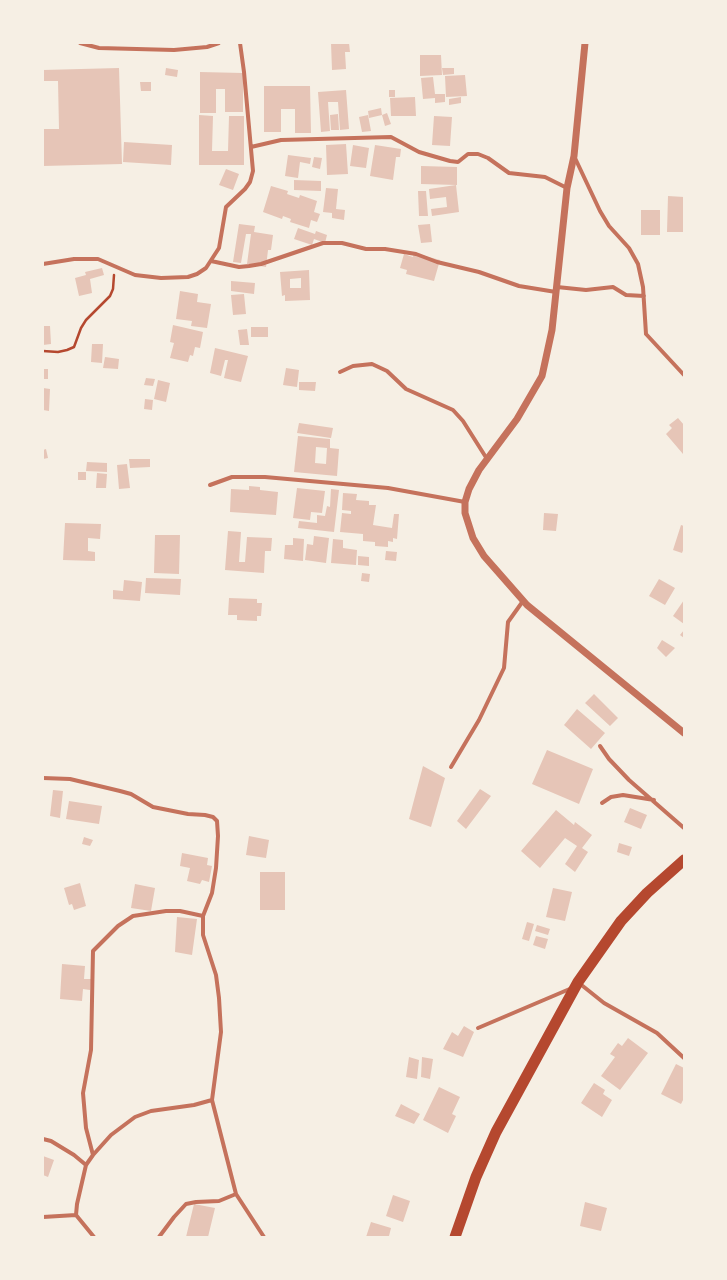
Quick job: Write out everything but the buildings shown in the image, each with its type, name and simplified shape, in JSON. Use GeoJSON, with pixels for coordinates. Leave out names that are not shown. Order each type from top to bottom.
{"type":"FeatureCollection","features":[{"type":"Feature","properties":{"kind":"highway"},"geometry":{"type":"LineString","coordinates":[[458,1236],[476,1177],[496,1132],[576,985],[621,921],[647,893],[684,860]]}},
{"type":"Feature","properties":{"kind":"street"},"geometry":{"type":"LineString","coordinates":[[80,43],[98,48],[174,50],[219,43]]}},
{"type":"Feature","properties":{"kind":"street"},"geometry":{"type":"LineString","coordinates":[[43,264],[84,258],[98,259],[135,275],[148,278],[172,278],[197,274],[212,261],[220,248],[226,207],[245,189],[251,178],[251,147],[240,43]]}},
{"type":"Feature","properties":{"kind":"street"},"geometry":{"type":"LineString","coordinates":[[586,43],[574,156],[567,188],[552,330],[542,376],[517,419],[487,459],[469,489],[465,502],[465,513],[473,538],[500,576],[523,601],[542,620],[684,733]]}},
{"type":"Feature","properties":{"kind":"street"},"geometry":{"type":"LineString","coordinates":[[251,147],[281,140],[391,137],[419,152],[450,161],[458,162],[468,154],[478,154],[488,158],[509,173],[545,177],[567,188]]}},
{"type":"Feature","properties":{"kind":"street"},"geometry":{"type":"LineString","coordinates":[[574,156],[593,199],[609,226],[634,256],[641,273],[646,334],[684,375]]}},
{"type":"Feature","properties":{"kind":"street"},"geometry":{"type":"LineString","coordinates":[[212,261],[238,267],[249,266],[261,264],[323,243],[342,243],[366,249],[385,249],[410,253],[437,262],[479,272],[519,286],[586,290],[613,287],[626,295],[644,296]]}},
{"type":"Feature","properties":{"kind":"street"},"geometry":{"type":"LineString","coordinates":[[340,372],[353,366],[372,364],[387,371],[406,389],[453,410],[463,421],[487,459]]}},
{"type":"Feature","properties":{"kind":"street"},"geometry":{"type":"LineString","coordinates":[[210,485],[232,477],[265,477],[388,488],[465,502]]}},
{"type":"Feature","properties":{"kind":"street"},"geometry":{"type":"LineString","coordinates":[[451,768],[486,707],[504,668],[508,622],[512,613],[523,601]]}},
{"type":"Feature","properties":{"kind":"street"},"geometry":{"type":"LineString","coordinates":[[600,746],[609,759],[629,780],[654,800],[684,828]]}},
{"type":"Feature","properties":{"kind":"street"},"geometry":{"type":"LineString","coordinates":[[43,778],[70,779],[120,790],[161,809],[188,814],[205,815],[215,818],[217,822],[218,836],[216,868],[212,893],[203,916],[203,935],[216,975],[221,1032],[212,1100],[236,1194],[264,1237]]}},
{"type":"Feature","properties":{"kind":"street"},"geometry":{"type":"LineString","coordinates":[[602,803],[611,798],[623,795],[654,800]]}},
{"type":"Feature","properties":{"kind":"street"},"geometry":{"type":"LineString","coordinates":[[93,1155],[86,1128],[83,1093],[91,1050],[93,951],[118,926],[134,916],[166,911],[180,911],[203,916]]}},
{"type":"Feature","properties":{"kind":"street"},"geometry":{"type":"LineString","coordinates":[[478,1028],[576,985],[604,1003],[657,1033],[684,1058]]}},
{"type":"Feature","properties":{"kind":"street"},"geometry":{"type":"LineString","coordinates":[[94,1237],[76,1215],[86,1165],[93,1155],[111,1135],[136,1116],[151,1111],[194,1105],[212,1100]]}},
{"type":"Feature","properties":{"kind":"street"},"geometry":{"type":"LineString","coordinates":[[43,1139],[51,1141],[74,1155],[86,1165]]}},
{"type":"Feature","properties":{"kind":"street"},"geometry":{"type":"LineString","coordinates":[[159,1237],[171,1220],[186,1204],[219,1201],[236,1194]]}},
{"type":"Feature","properties":{"kind":"street"},"geometry":{"type":"LineString","coordinates":[[43,1217],[76,1215]]}},
{"type":"Feature","properties":{"kind":"path"},"geometry":{"type":"LineString","coordinates":[[43,351],[58,352],[74,347],[81,328],[86,320],[110,296],[113,289],[113,265]]}}]}
